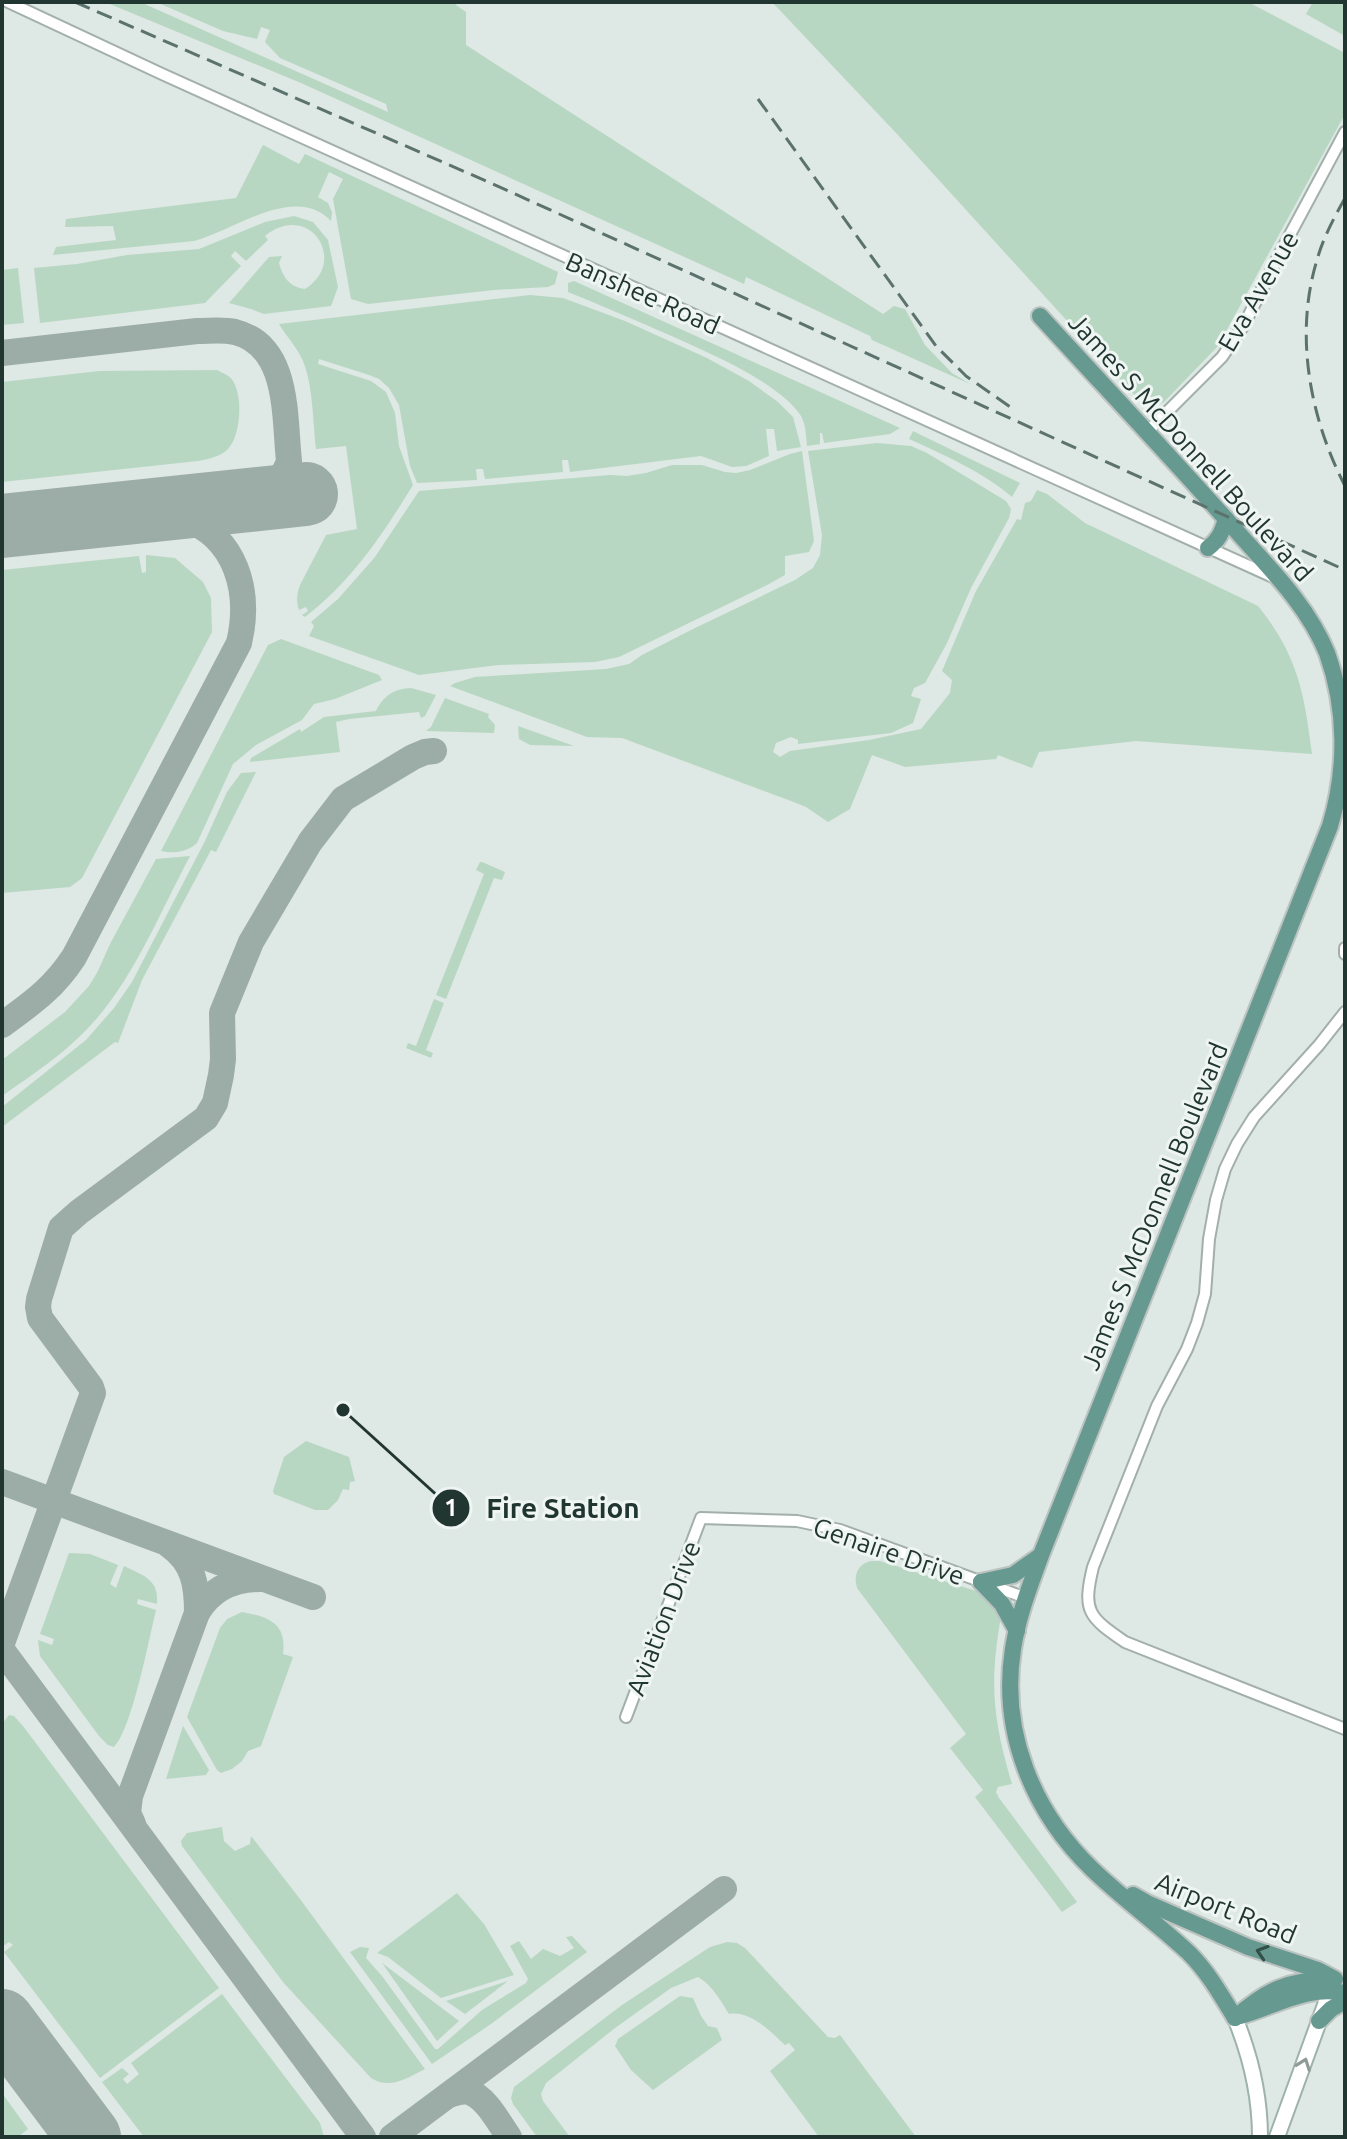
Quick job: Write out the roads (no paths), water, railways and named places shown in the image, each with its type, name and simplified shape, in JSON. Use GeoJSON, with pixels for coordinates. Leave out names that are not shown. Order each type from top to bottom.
{"type":"FeatureCollection","features":[{"type":"Feature","properties":{"kind":"main road","name":"James S McDonnell Boulevard"},"geometry":{"type":"LineString","coordinates":[[1040,316],[1297,599],[1313,625],[1333,672],[1343,731],[1342,768],[1335,810],[1041,1555],[1017,1631],[1011,1672],[1017,1743],[1028,1775],[1056,1830],[1101,1877],[1189,1954],[1214,1984],[1235,2018]]}},
{"type":"Feature","properties":{"kind":"main road"},"geometry":{"type":"LineString","coordinates":[[1208,548],[1217,542],[1226,519]]}},
{"type":"Feature","properties":{"kind":"main road"},"geometry":{"type":"LineString","coordinates":[[981,1582],[1013,1575],[1041,1555]]}},
{"type":"Feature","properties":{"kind":"main road"},"geometry":{"type":"LineString","coordinates":[[981,1582],[1002,1604],[1017,1631]]}},
{"type":"Feature","properties":{"kind":"main road","name":"Airport Road"},"geometry":{"type":"LineString","coordinates":[[1101,1877],[1161,1910],[1248,1947],[1318,1970],[1339,1986]]}},
{"type":"Feature","properties":{"kind":"main road","name":"Airport Road"},"geometry":{"type":"LineString","coordinates":[[1235,2018],[1257,1998],[1296,1983],[1339,1986]]}},
{"type":"Feature","properties":{"kind":"main road"},"geometry":{"type":"LineString","coordinates":[[1319,2021],[1345,2001]]}},
{"type":"Feature","properties":{"kind":"street","name":"Banshee Road"},"geometry":{"type":"LineString","coordinates":[[8,2],[176,81],[1280,580]]}},
{"type":"Feature","properties":{"kind":"street","name":"Eva Avenue"},"geometry":{"type":"LineString","coordinates":[[1147,432],[1222,357],[1244,325],[1345,132]]}},
{"type":"Feature","properties":{"kind":"street"},"geometry":{"type":"LineString","coordinates":[[1345,1012],[1254,1117],[1225,1169],[1216,1200],[1209,1239],[1205,1294],[1197,1323],[1157,1406],[1093,1567],[1088,1589],[1089,1606],[1098,1623],[1125,1642],[1345,1729]]}},
{"type":"Feature","properties":{"kind":"street","name":"Genaire Drive"},"geometry":{"type":"LineString","coordinates":[[701,1518],[797,1521],[840,1530],[1026,1598]]}},
{"type":"Feature","properties":{"kind":"street","name":"Aviation Drive"},"geometry":{"type":"LineString","coordinates":[[626,1717],[701,1518]]}},
{"type":"Feature","properties":{"kind":"street"},"geometry":{"type":"LineString","coordinates":[[1277,2137],[1319,2021],[1339,1986]]}},
{"type":"Feature","properties":{"kind":"street","name":"James S McDonnell Boulevard"},"geometry":{"type":"LineString","coordinates":[[1235,2018],[1246,2043],[1255,2080],[1260,2137]]}},
{"type":"Feature","properties":{"kind":"railway"},"geometry":{"type":"LineString","coordinates":[[75,2],[493,184],[1345,570]]}},
{"type":"Feature","properties":{"kind":"railway"},"geometry":{"type":"LineString","coordinates":[[758,99],[936,346],[966,376],[1016,411]]}},
{"type":"Feature","properties":{"kind":"railway"},"geometry":{"type":"LineString","coordinates":[[1345,198],[1317,260],[1307,317],[1309,376],[1315,404],[1323,433],[1345,486]]}},
{"type":"Feature","properties":{"kind":"place","name":"Fire Station"},"geometry":{"type":"Point","coordinates":[343,1410]}}]}
